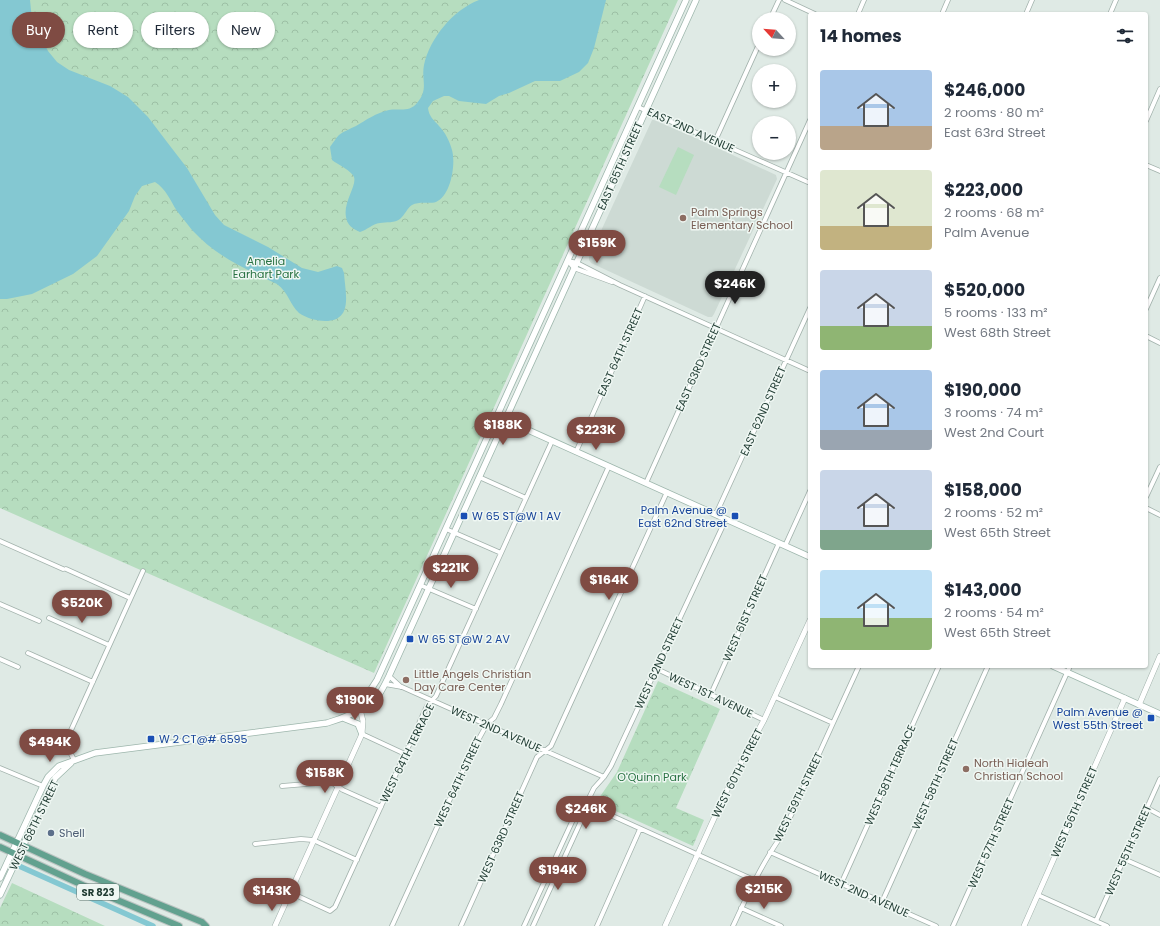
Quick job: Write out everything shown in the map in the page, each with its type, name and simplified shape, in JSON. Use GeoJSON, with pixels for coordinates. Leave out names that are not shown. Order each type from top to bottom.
{"type":"FeatureCollection","features":[{"type":"Feature","properties":{"kind":"main road","name":"EAST 65TH STREET"},"geometry":{"type":"LineString","coordinates":[[360,709],[377,680],[686,0]]}},
{"type":"Feature","properties":{"kind":"main road","name":"EAST 65TH STREET"},"geometry":{"type":"LineString","coordinates":[[74,760],[95,753],[327,723],[343,718],[373,701],[389,676],[696,0]]}},
{"type":"Feature","properties":{"kind":"main road"},"geometry":{"type":"LineString","coordinates":[[497,416],[808,556]]}},
{"type":"Feature","properties":{"kind":"main road"},"geometry":{"type":"LineString","coordinates":[[1058,668],[1160,714]]}},
{"type":"Feature","properties":{"kind":"main road"},"geometry":{"type":"LineString","coordinates":[[343,718],[358,724],[362,734]]}},
{"type":"Feature","properties":{"kind":"main road","name":"WEST 68TH STREET"},"geometry":{"type":"LineString","coordinates":[[0,895],[43,786],[48,777],[59,766],[74,760]]}},
{"type":"Feature","properties":{"kind":"main road","name":"WEST 68TH STREET"},"geometry":{"type":"LineString","coordinates":[[20,845],[55,778],[74,760]]}},
{"type":"Feature","properties":{"kind":"main road","name":"SR 823"},"geometry":{"type":"LineString","coordinates":[[0,835],[85,874],[202,922],[206,926]]}},
{"type":"Feature","properties":{"kind":"main road","name":"SR 823"},"geometry":{"type":"LineString","coordinates":[[0,847],[91,890],[179,926]]}},
{"type":"Feature","properties":{"kind":"main road","name":"WEST 68TH STREET"},"geometry":{"type":"LineString","coordinates":[[0,878],[16,855]]}},
{"type":"Feature","properties":{"kind":"street"},"geometry":{"type":"LineString","coordinates":[[773,12],[779,0]]}},
{"type":"Feature","properties":{"kind":"street"},"geometry":{"type":"LineString","coordinates":[[784,0],[811,12]]}},
{"type":"Feature","properties":{"kind":"street"},"geometry":{"type":"LineString","coordinates":[[859,12],[864,0]]}},
{"type":"Feature","properties":{"kind":"street"},"geometry":{"type":"LineString","coordinates":[[943,12],[948,0]]}},
{"type":"Feature","properties":{"kind":"street"},"geometry":{"type":"LineString","coordinates":[[1027,12],[1032,0]]}},
{"type":"Feature","properties":{"kind":"street"},"geometry":{"type":"LineString","coordinates":[[1111,12],[1116,0]]}},
{"type":"Feature","properties":{"kind":"street"},"geometry":{"type":"LineString","coordinates":[[715,141],[754,56]]}},
{"type":"Feature","properties":{"kind":"street"},"geometry":{"type":"LineString","coordinates":[[1148,116],[1160,89]]}},
{"type":"Feature","properties":{"kind":"street","name":"EAST 2ND AVENUE"},"geometry":{"type":"LineString","coordinates":[[638,107],[808,182]]}},
{"type":"Feature","properties":{"kind":"street","name":"EAST 63RD STREET"},"geometry":{"type":"LineString","coordinates":[[646,483],[808,124]]}},
{"type":"Feature","properties":{"kind":"street"},"geometry":{"type":"LineString","coordinates":[[1148,166],[1160,171]]}},
{"type":"Feature","properties":{"kind":"street"},"geometry":{"type":"LineString","coordinates":[[568,261],[808,370]]}},
{"type":"Feature","properties":{"kind":"street"},"geometry":{"type":"LineString","coordinates":[[1148,305],[1160,278]]}},
{"type":"Feature","properties":{"kind":"street","name":"EAST 64TH STREET"},"geometry":{"type":"LineString","coordinates":[[576,452],[645,296]]}},
{"type":"Feature","properties":{"kind":"street","name":"EAST 62ND STREET"},"geometry":{"type":"LineString","coordinates":[[716,514],[808,312]]}},
{"type":"Feature","properties":{"kind":"street"},"geometry":{"type":"LineString","coordinates":[[1148,337],[1160,343]]}},
{"type":"Feature","properties":{"kind":"street","name":"WEST 64TH TERRACE"},"geometry":{"type":"LineString","coordinates":[[289,892],[330,911],[335,907],[427,706],[436,696],[552,441]]}},
{"type":"Feature","properties":{"kind":"street","name":"WEST 64TH STREET"},"geometry":{"type":"LineString","coordinates":[[392,926],[471,753],[487,724],[494,718],[501,704],[609,466]]}},
{"type":"Feature","properties":{"kind":"street"},"geometry":{"type":"LineString","coordinates":[[1148,493],[1160,467]]}},
{"type":"Feature","properties":{"kind":"street"},"geometry":{"type":"LineString","coordinates":[[479,477],[526,498]]}},
{"type":"Feature","properties":{"kind":"street","name":"WEST 2ND AVENUE"},"geometry":{"type":"LineString","coordinates":[[546,750],[551,746],[667,492]]}},
{"type":"Feature","properties":{"kind":"street"},"geometry":{"type":"LineString","coordinates":[[785,546],[808,495]]}},
{"type":"Feature","properties":{"kind":"street"},"geometry":{"type":"LineString","coordinates":[[1148,509],[1160,515]]}},
{"type":"Feature","properties":{"kind":"street","name":"WEST 62ND STREET"},"geometry":{"type":"LineString","coordinates":[[533,926],[582,820],[586,804],[594,788],[611,766],[726,519]]}},
{"type":"Feature","properties":{"kind":"street"},"geometry":{"type":"LineString","coordinates":[[446,529],[501,553]]}},
{"type":"Feature","properties":{"kind":"street"},"geometry":{"type":"LineString","coordinates":[[0,541],[130,598]]}},
{"type":"Feature","properties":{"kind":"street","name":"WEST 61ST STREET"},"geometry":{"type":"LineString","coordinates":[[711,694],[779,543]]}},
{"type":"Feature","properties":{"kind":"street"},"geometry":{"type":"LineString","coordinates":[[74,760],[67,746],[67,739],[143,571]]}},
{"type":"Feature","properties":{"kind":"street"},"geometry":{"type":"LineString","coordinates":[[420,585],[476,609]]}},
{"type":"Feature","properties":{"kind":"street"},"geometry":{"type":"LineString","coordinates":[[0,604],[38,621]]}},
{"type":"Feature","properties":{"kind":"street"},"geometry":{"type":"LineString","coordinates":[[49,618],[109,645]]}},
{"type":"Feature","properties":{"kind":"street","name":"WEST 60TH STREET"},"geometry":{"type":"LineString","coordinates":[[665,926],[732,779],[764,720],[808,624]]}},
{"type":"Feature","properties":{"kind":"street"},"geometry":{"type":"LineString","coordinates":[[28,653],[93,682]]}},
{"type":"Feature","properties":{"kind":"street"},"geometry":{"type":"LineString","coordinates":[[1139,704],[1160,656]]}},
{"type":"Feature","properties":{"kind":"street"},"geometry":{"type":"LineString","coordinates":[[0,659],[18,667]]}},
{"type":"Feature","properties":{"kind":"street","name":"WEST 59TH STREET"},"geometry":{"type":"LineString","coordinates":[[733,926],[754,880],[770,852],[782,835],[857,668]]}},
{"type":"Feature","properties":{"kind":"street","name":"WEST 58TH TERRACE"},"geometry":{"type":"LineString","coordinates":[[841,884],[938,668]]}},
{"type":"Feature","properties":{"kind":"street","name":"WEST 58TH STREET"},"geometry":{"type":"LineString","coordinates":[[882,902],[987,668]]}},
{"type":"Feature","properties":{"kind":"street","name":"WEST 57TH STREET"},"geometry":{"type":"LineString","coordinates":[[953,926],[1069,668]]}},
{"type":"Feature","properties":{"kind":"street","name":"WEST 1ST AVENUE"},"geometry":{"type":"LineString","coordinates":[[657,669],[764,720]]}},
{"type":"Feature","properties":{"kind":"street","name":"WEST 2ND AVENUE"},"geometry":{"type":"LineString","coordinates":[[389,676],[402,687]]}},
{"type":"Feature","properties":{"kind":"street","name":"WEST 2ND AVENUE"},"geometry":{"type":"LineString","coordinates":[[385,684],[402,687],[604,777]]}},
{"type":"Feature","properties":{"kind":"street"},"geometry":{"type":"LineString","coordinates":[[775,697],[833,723]]}},
{"type":"Feature","properties":{"kind":"street","name":"WEST 56TH STREET"},"geometry":{"type":"LineString","coordinates":[[1024,926],[1125,698]]}},
{"type":"Feature","properties":{"kind":"street"},"geometry":{"type":"LineString","coordinates":[[275,926],[289,892],[362,734],[364,721],[360,709]]}},
{"type":"Feature","properties":{"kind":"street"},"geometry":{"type":"LineString","coordinates":[[362,734],[405,754]]}},
{"type":"Feature","properties":{"kind":"street","name":"WEST 63RD STREET"},"geometry":{"type":"LineString","coordinates":[[461,926],[537,757],[546,750]]}},
{"type":"Feature","properties":{"kind":"street"},"geometry":{"type":"LineString","coordinates":[[0,768],[43,786]]}},
{"type":"Feature","properties":{"kind":"street","name":"WEST 55TH STREET"},"geometry":{"type":"LineString","coordinates":[[1096,921],[1160,779]]}},
{"type":"Feature","properties":{"kind":"street"},"geometry":{"type":"LineString","coordinates":[[282,786],[331,782],[343,790],[381,807]]}},
{"type":"Feature","properties":{"kind":"street"},"geometry":{"type":"LineString","coordinates":[[586,804],[754,880]]}},
{"type":"Feature","properties":{"kind":"street","name":"WEST 62ND STREET"},"geometry":{"type":"LineString","coordinates":[[524,926],[577,811],[586,804]]}},
{"type":"Feature","properties":{"kind":"street"},"geometry":{"type":"LineString","coordinates":[[1147,808],[1160,815]]}},
{"type":"Feature","properties":{"kind":"street"},"geometry":{"type":"LineString","coordinates":[[597,926],[640,829]]}},
{"type":"Feature","properties":{"kind":"street"},"geometry":{"type":"LineString","coordinates":[[255,844],[301,839],[313,840],[357,860]]}},
{"type":"Feature","properties":{"kind":"street","name":"WEST 2ND AVENUE"},"geometry":{"type":"LineString","coordinates":[[770,852],[936,926]]}},
{"type":"Feature","properties":{"kind":"street"},"geometry":{"type":"LineString","coordinates":[[1124,859],[1160,875]]}},
{"type":"Feature","properties":{"kind":"street"},"geometry":{"type":"LineString","coordinates":[[1038,895],[1107,926]]}},
{"type":"Feature","properties":{"kind":"street"},"geometry":{"type":"LineString","coordinates":[[741,908],[781,926]]}},
{"type":"Feature","properties":{"kind":"shaded area","name":"Palm Springs Elementary School"},"geometry":{"type":"Polygon","coordinates":[[[652,120],[776,175],[777,179],[712,317],[708,317],[591,263],[589,260],[589,257],[652,120]]]}},
{"type":"Feature","properties":{"kind":"green space","name":"Amelia Earhart Park"},"geometry":{"type":"Polygon","coordinates":[[[0,0],[678,0],[374,673],[0,508],[0,0]]]}},
{"type":"Feature","properties":{"kind":"green space"},"geometry":{"type":"Polygon","coordinates":[[[678,147],[694,155],[676,195],[659,187],[678,147]]]}},
{"type":"Feature","properties":{"kind":"green space","name":"O'Quinn Park"},"geometry":{"type":"Polygon","coordinates":[[[658,681],[720,709],[676,808],[704,820],[693,846],[600,804],[599,798],[617,772],[658,681]]]}},
{"type":"Feature","properties":{"kind":"green space"},"geometry":{"type":"Polygon","coordinates":[[[12,883],[105,926],[0,926],[0,908],[12,883]]]}},
{"type":"Feature","properties":{"kind":"water"},"geometry":{"type":"Polygon","coordinates":[[[0,0],[30,0],[31,12],[12,12],[12,48],[46,48],[57,62],[69,70],[110,86],[128,97],[148,117],[187,168],[215,215],[224,225],[268,247],[302,268],[318,272],[337,266],[342,268],[344,273],[346,304],[344,311],[334,320],[315,320],[302,315],[293,306],[284,291],[277,284],[253,273],[221,255],[201,239],[177,211],[165,191],[155,182],[142,186],[135,196],[129,211],[97,256],[73,274],[32,294],[0,299],[0,0]]]}},
{"type":"Feature","properties":{"kind":"water"},"geometry":{"type":"Polygon","coordinates":[[[479,0],[606,0],[594,48],[588,63],[579,72],[560,81],[535,81],[499,96],[486,104],[459,101],[449,96],[444,96],[433,101],[428,108],[429,114],[447,137],[453,156],[453,171],[449,187],[441,199],[436,202],[418,203],[412,205],[398,220],[377,224],[360,232],[357,231],[351,226],[346,217],[346,206],[354,185],[354,177],[347,170],[332,160],[330,147],[339,135],[375,115],[384,111],[407,109],[414,106],[421,98],[423,93],[424,65],[431,45],[437,35],[460,11],[479,0]]]}},
{"type":"Feature","properties":{"kind":"waterway"},"geometry":{"type":"LineString","coordinates":[[19,866],[153,926]]}},
{"type":"Feature","properties":{"kind":"place","name":"Palm Springs Elementary School"},"geometry":{"type":"Point","coordinates":[683,218]}},
{"type":"Feature","properties":{"kind":"place","name":"W 65 ST@W 1 AV"},"geometry":{"type":"Point","coordinates":[464,516]}},
{"type":"Feature","properties":{"kind":"place","name":"Palm Avenue @ East 62nd Street"},"geometry":{"type":"Point","coordinates":[735,516]}},
{"type":"Feature","properties":{"kind":"place","name":"W 65 ST@W 2 AV"},"geometry":{"type":"Point","coordinates":[410,639]}},
{"type":"Feature","properties":{"kind":"place","name":"Little Angels Christian Day Care Center"},"geometry":{"type":"Point","coordinates":[406,680]}},
{"type":"Feature","properties":{"kind":"place","name":"Palm Avenue @ West 55th Street"},"geometry":{"type":"Point","coordinates":[1151,718]}},
{"type":"Feature","properties":{"kind":"place","name":"W 2 CT@# 6595"},"geometry":{"type":"Point","coordinates":[151,739]}},
{"type":"Feature","properties":{"kind":"place","name":"North Hialeah Christian School"},"geometry":{"type":"Point","coordinates":[966,769]}},
{"type":"Feature","properties":{"kind":"place","name":"Shell"},"geometry":{"type":"Point","coordinates":[51,833]}}]}
